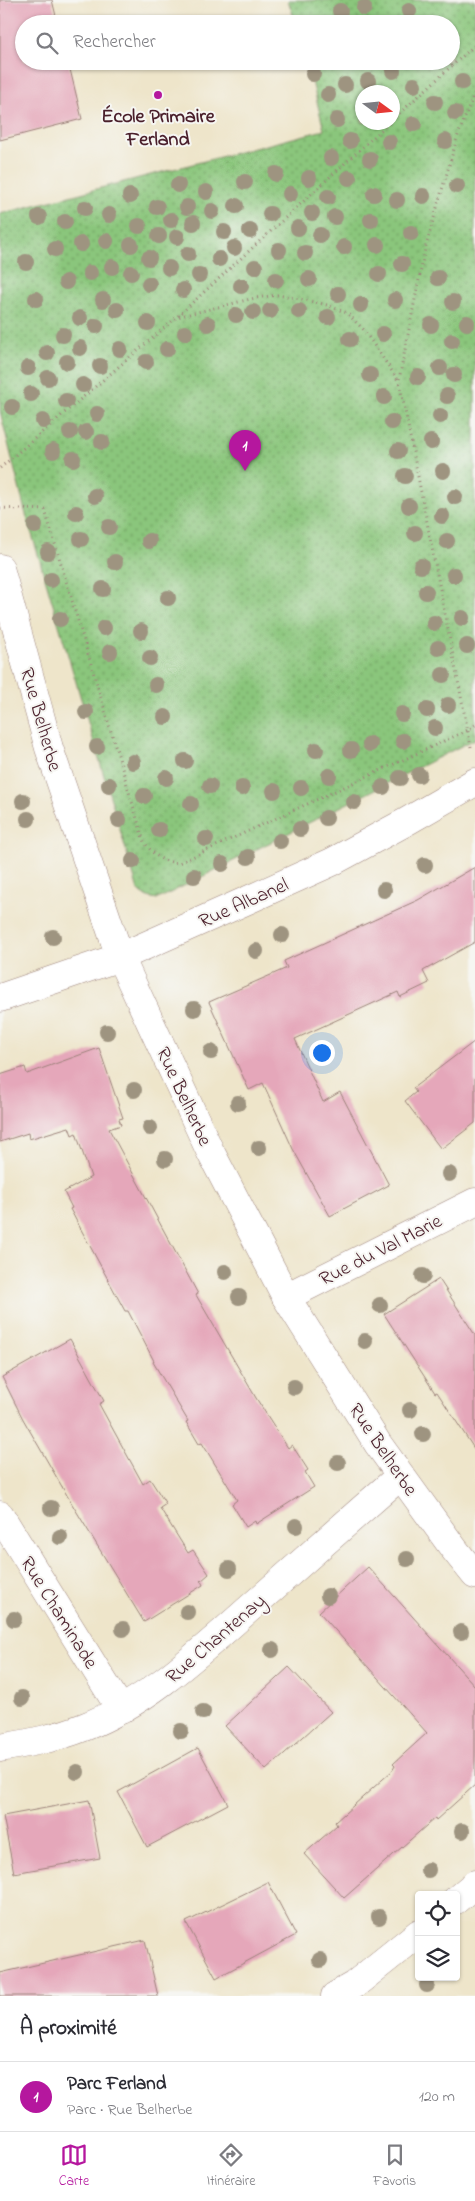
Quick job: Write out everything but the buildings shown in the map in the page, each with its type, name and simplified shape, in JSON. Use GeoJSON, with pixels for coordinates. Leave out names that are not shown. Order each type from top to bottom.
{"type":"FeatureCollection","features":[{"type":"Feature","properties":{"kind":"street","name":"Rue Belherbe"},"geometry":{"type":"LineString","coordinates":[[0,568],[48,748],[120,957],[210,1151],[286,1297],[378,1444],[475,1575]]}},
{"type":"Feature","properties":{"kind":"street","name":"Rue Albanel"},"geometry":{"type":"LineString","coordinates":[[0,998],[120,957],[332,862],[475,782]]}},
{"type":"Feature","properties":{"kind":"street","name":"Rue du Val Marie"},"geometry":{"type":"LineString","coordinates":[[286,1297],[475,1202]]}},
{"type":"Feature","properties":{"kind":"street","name":"Rue Chantenay"},"geometry":{"type":"LineString","coordinates":[[0,1748],[44,1740],[85,1727],[121,1710],[161,1684],[198,1654],[400,1476]]}},
{"type":"Feature","properties":{"kind":"street","name":"Rue Chaminade"},"geometry":{"type":"LineString","coordinates":[[0,1515],[121,1710]]}},
{"type":"Feature","properties":{"kind":"street"},"geometry":{"type":"LineString","coordinates":[[460,1897],[475,1884]]}},
{"type":"Feature","properties":{"kind":"street"},"geometry":{"type":"LineString","coordinates":[[351,1992],[416,1936]]}},
{"type":"Feature","properties":{"kind":"path"},"geometry":{"type":"LineString","coordinates":[[460,58],[475,44]]}},
{"type":"Feature","properties":{"kind":"path"},"geometry":{"type":"LineString","coordinates":[[400,113],[447,70]]}},
{"type":"Feature","properties":{"kind":"path"},"geometry":{"type":"LineString","coordinates":[[471,747],[398,380],[425,249],[457,138],[475,92]]}},
{"type":"Feature","properties":{"kind":"path"},"geometry":{"type":"LineString","coordinates":[[0,468],[177,317],[381,130]]}},
{"type":"Feature","properties":{"kind":"path"},"geometry":{"type":"LineString","coordinates":[[177,317],[255,298],[277,295],[327,305],[347,313],[363,329],[398,380]]}},
{"type":"Feature","properties":{"kind":"path"},"geometry":{"type":"LineString","coordinates":[[0,508],[45,510],[144,842],[163,861],[179,863],[468,730],[475,725]]}},
{"type":"Feature","properties":{"kind":"green space"},"geometry":{"type":"Polygon","coordinates":[[[288,0],[475,0],[475,739],[158,899],[145,896],[138,890],[25,511],[0,411],[0,214],[324,130],[309,70],[460,70],[460,15],[293,15],[288,0]]]}},
{"type":"Feature","properties":{"kind":"place","name":"École Primaire Ferland"},"geometry":{"type":"Point","coordinates":[158,95]}},
{"type":"Feature","properties":{"kind":"place","name":"Parc Ferland"},"geometry":{"type":"Point","coordinates":[245,471]}}]}
